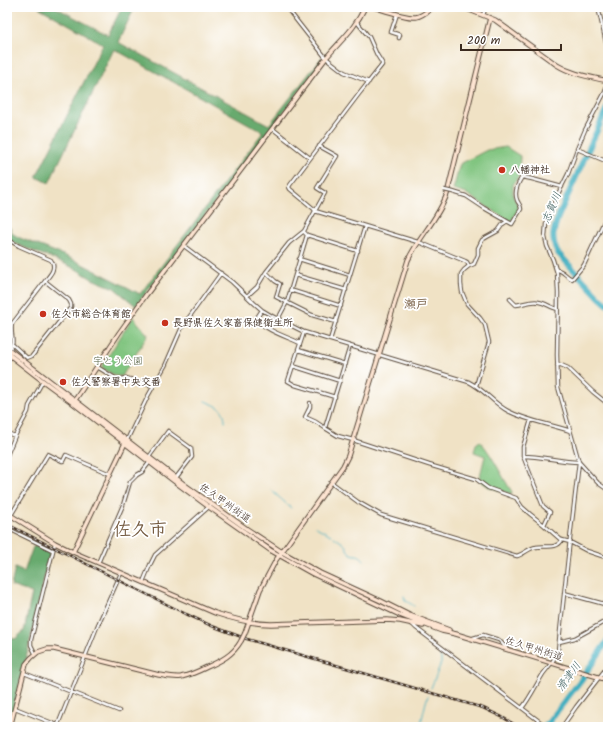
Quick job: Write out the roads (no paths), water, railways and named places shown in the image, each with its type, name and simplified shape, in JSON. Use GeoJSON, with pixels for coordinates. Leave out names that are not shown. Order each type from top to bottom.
{"type":"FeatureCollection","features":[{"type":"Feature","properties":{"kind":"street"},"geometry":{"type":"LineString","coordinates":[[286,7],[326,58],[344,72],[369,82]]}},
{"type":"Feature","properties":{"kind":"street"},"geometry":{"type":"LineString","coordinates":[[75,400],[129,319],[183,245],[326,58],[346,37],[357,22],[365,7]]}},
{"type":"Feature","properties":{"kind":"street"},"geometry":{"type":"LineString","coordinates":[[374,7],[398,14],[416,17],[432,7]]}},
{"type":"Feature","properties":{"kind":"street"},"geometry":{"type":"LineString","coordinates":[[462,7],[490,18],[504,26],[562,68],[577,74],[608,81],[604,96],[590,120],[546,224],[545,237],[547,246],[557,270],[557,365],[559,390],[579,462],[560,642],[557,653],[522,708]]}},
{"type":"Feature","properties":{"kind":"street"},"geometry":{"type":"LineString","coordinates":[[483,15],[486,7]]}},
{"type":"Feature","properties":{"kind":"street"},"geometry":{"type":"LineString","coordinates":[[598,7],[607,47],[608,68]]}},
{"type":"Feature","properties":{"kind":"street"},"geometry":{"type":"LineString","coordinates":[[398,14],[391,32],[400,35],[399,38]]}},
{"type":"Feature","properties":{"kind":"street"},"geometry":{"type":"LineString","coordinates":[[10,727],[26,664],[35,653],[54,649],[159,675],[180,677],[195,673],[223,660],[235,650],[245,633],[263,584],[279,556],[345,461],[353,440],[408,260],[418,242],[439,212],[447,194],[490,18]]}},
{"type":"Feature","properties":{"kind":"street"},"geometry":{"type":"LineString","coordinates":[[357,22],[369,37],[382,64],[289,188],[315,211],[418,242],[462,259],[467,262],[469,266]]}},
{"type":"Feature","properties":{"kind":"street"},"geometry":{"type":"LineString","coordinates":[[273,129],[310,158]]}},
{"type":"Feature","properties":{"kind":"street"},"geometry":{"type":"LineString","coordinates":[[248,296],[257,287],[266,272],[292,241],[304,232],[325,193],[317,188],[337,156],[319,146]]}},
{"type":"Feature","properties":{"kind":"street"},"geometry":{"type":"LineString","coordinates":[[578,150],[608,162]]}},
{"type":"Feature","properties":{"kind":"street"},"geometry":{"type":"LineString","coordinates":[[444,190],[471,198],[506,222],[512,224],[521,209],[521,205],[517,200],[516,194],[517,187],[522,177],[562,187]]}},
{"type":"Feature","properties":{"kind":"street"},"geometry":{"type":"LineString","coordinates":[[557,270],[561,270],[570,278],[573,278],[584,265],[608,213]]}},
{"type":"Feature","properties":{"kind":"street"},"geometry":{"type":"LineString","coordinates":[[476,386],[489,342],[485,325],[467,304],[462,292],[461,274],[469,266],[474,264],[477,258],[478,248],[482,240],[498,231],[504,222],[506,222]]}},
{"type":"Feature","properties":{"kind":"street"},"geometry":{"type":"LineString","coordinates":[[330,340],[365,226]]}},
{"type":"Feature","properties":{"kind":"street"},"geometry":{"type":"LineString","coordinates":[[304,232],[307,235],[358,251]]}},
{"type":"Feature","properties":{"kind":"street"},"geometry":{"type":"LineString","coordinates":[[278,319],[286,302],[307,235]]}},
{"type":"Feature","properties":{"kind":"street"},"geometry":{"type":"LineString","coordinates":[[7,239],[51,260],[53,268],[45,281],[12,324],[11,330],[13,340],[8,351]]}},
{"type":"Feature","properties":{"kind":"street"},"geometry":{"type":"LineString","coordinates":[[183,245],[232,282],[262,310],[304,332],[466,381],[476,386],[502,408],[531,420],[570,431]]}},
{"type":"Feature","properties":{"kind":"street"},"geometry":{"type":"LineString","coordinates":[[299,259],[350,275]]}},
{"type":"Feature","properties":{"kind":"street"},"geometry":{"type":"LineString","coordinates":[[266,272],[280,284],[276,297],[312,315],[336,322]]}},
{"type":"Feature","properties":{"kind":"street"},"geometry":{"type":"LineString","coordinates":[[73,552],[144,404],[165,366],[182,327],[221,273]]}},
{"type":"Feature","properties":{"kind":"street"},"geometry":{"type":"LineString","coordinates":[[294,275],[346,290]]}},
{"type":"Feature","properties":{"kind":"street"},"geometry":{"type":"LineString","coordinates":[[12,345],[27,358],[32,356],[71,307],[69,300],[45,281]]}},
{"type":"Feature","properties":{"kind":"street"},"geometry":{"type":"LineString","coordinates":[[290,290],[341,306]]}},
{"type":"Feature","properties":{"kind":"street"},"geometry":{"type":"LineString","coordinates":[[510,299],[516,305],[539,302],[548,304],[553,308],[558,308]]}},
{"type":"Feature","properties":{"kind":"street"},"geometry":{"type":"LineString","coordinates":[[262,310],[256,320],[300,343]]}},
{"type":"Feature","properties":{"kind":"street"},"geometry":{"type":"LineString","coordinates":[[304,332],[288,381],[295,385],[334,398]]}},
{"type":"Feature","properties":{"kind":"street"},"geometry":{"type":"LineString","coordinates":[[325,428],[350,346]]}},
{"type":"Feature","properties":{"kind":"street"},"geometry":{"type":"LineString","coordinates":[[298,350],[345,364]]}},
{"type":"Feature","properties":{"kind":"street","name":"佐久甲州街道"},"geometry":{"type":"LineString","coordinates":[[8,351],[43,381],[126,442],[149,457],[175,480]]}},
{"type":"Feature","properties":{"kind":"street","name":"佐久甲州街道"},"geometry":{"type":"LineString","coordinates":[[8,351],[75,400],[149,463],[175,480],[279,556],[313,574],[408,618],[442,631],[608,680]]}},
{"type":"Feature","properties":{"kind":"street"},"geometry":{"type":"LineString","coordinates":[[557,365],[568,368],[608,404]]}},
{"type":"Feature","properties":{"kind":"street"},"geometry":{"type":"LineString","coordinates":[[293,366],[340,381]]}},
{"type":"Feature","properties":{"kind":"street"},"geometry":{"type":"LineString","coordinates":[[97,368],[100,368],[115,378],[126,378],[153,386]]}},
{"type":"Feature","properties":{"kind":"street"},"geometry":{"type":"LineString","coordinates":[[7,455],[28,412],[29,406],[43,381]]}},
{"type":"Feature","properties":{"kind":"street"},"geometry":{"type":"LineString","coordinates":[[310,403],[306,418],[316,422],[338,436],[476,479],[488,488],[516,498],[522,507],[562,540],[608,558]]}},
{"type":"Feature","properties":{"kind":"street"},"geometry":{"type":"LineString","coordinates":[[531,420],[524,444],[524,456],[543,506],[550,512],[544,525]]}},
{"type":"Feature","properties":{"kind":"street"},"geometry":{"type":"LineString","coordinates":[[149,457],[168,431],[191,448],[192,457],[175,480]]}},
{"type":"Feature","properties":{"kind":"street"},"geometry":{"type":"LineString","coordinates":[[7,433],[15,436]]}},
{"type":"Feature","properties":{"kind":"street"},"geometry":{"type":"LineString","coordinates":[[110,474],[66,455],[62,461],[48,454],[9,514],[55,543],[73,552],[215,612],[249,622],[288,624],[387,620],[400,618],[420,619]]}},
{"type":"Feature","properties":{"kind":"street"},"geometry":{"type":"LineString","coordinates":[[524,456],[579,462],[598,483],[608,490]]}},
{"type":"Feature","properties":{"kind":"street"},"geometry":{"type":"LineString","coordinates":[[98,563],[123,505],[130,482],[142,472],[149,463]]}},
{"type":"Feature","properties":{"kind":"street"},"geometry":{"type":"LineString","coordinates":[[331,482],[358,502],[385,517],[514,556],[518,556],[533,547],[556,546],[562,540]]}},
{"type":"Feature","properties":{"kind":"street"},"geometry":{"type":"LineString","coordinates":[[143,582],[155,555],[210,506]]}},
{"type":"Feature","properties":{"kind":"street","name":"佐久甲州街道"},"geometry":{"type":"LineString","coordinates":[[210,506],[282,552],[320,573],[456,634]]}},
{"type":"Feature","properties":{"kind":"street"},"geometry":{"type":"LineString","coordinates":[[7,528],[52,550]]}},
{"type":"Feature","properties":{"kind":"street"},"geometry":{"type":"LineString","coordinates":[[35,653],[31,645],[31,640],[52,550],[55,543]]}},
{"type":"Feature","properties":{"kind":"street"},"geometry":{"type":"LineString","coordinates":[[58,726],[85,657],[121,573]]}},
{"type":"Feature","properties":{"kind":"street"},"geometry":{"type":"LineString","coordinates":[[564,593],[608,605]]}},
{"type":"Feature","properties":{"kind":"street"},"geometry":{"type":"LineString","coordinates":[[560,642],[574,638],[604,622],[608,618]]}},
{"type":"Feature","properties":{"kind":"street"},"geometry":{"type":"LineString","coordinates":[[387,620],[411,623],[442,631]]}},
{"type":"Feature","properties":{"kind":"street"},"geometry":{"type":"LineString","coordinates":[[411,623],[428,638],[547,727]]}},
{"type":"Feature","properties":{"kind":"street"},"geometry":{"type":"LineString","coordinates":[[473,639],[483,635],[499,640],[508,650]]}},
{"type":"Feature","properties":{"kind":"street"},"geometry":{"type":"LineString","coordinates":[[562,727],[576,706],[608,666]]}},
{"type":"Feature","properties":{"kind":"street"},"geometry":{"type":"LineString","coordinates":[[24,673],[119,712]]}},
{"type":"Feature","properties":{"kind":"street"},"geometry":{"type":"LineString","coordinates":[[15,708],[62,727]]}},
{"type":"Feature","properties":{"kind":"waterway","name":"志賀川"},"geometry":{"type":"LineString","coordinates":[[608,106],[558,217],[553,238],[557,252],[608,305]]}},
{"type":"Feature","properties":{"kind":"waterway"},"geometry":{"type":"LineString","coordinates":[[205,401],[222,410],[225,417],[225,422]]}},
{"type":"Feature","properties":{"kind":"waterway"},"geometry":{"type":"LineString","coordinates":[[271,490],[291,508]]}},
{"type":"Feature","properties":{"kind":"waterway"},"geometry":{"type":"LineString","coordinates":[[316,527],[331,535]]}},
{"type":"Feature","properties":{"kind":"waterway"},"geometry":{"type":"LineString","coordinates":[[334,537],[345,545],[350,553],[353,555],[358,555],[364,560]]}},
{"type":"Feature","properties":{"kind":"waterway"},"geometry":{"type":"LineString","coordinates":[[404,596],[405,600],[414,606]]}},
{"type":"Feature","properties":{"kind":"waterway","name":"滑津川"},"geometry":{"type":"LineString","coordinates":[[545,727],[581,680],[608,640]]}},
{"type":"Feature","properties":{"kind":"waterway"},"geometry":{"type":"LineString","coordinates":[[431,688],[441,663],[440,654]]}},
{"type":"Feature","properties":{"kind":"waterway"},"geometry":{"type":"LineString","coordinates":[[420,727],[428,696]]}},
{"type":"Feature","properties":{"kind":"railway"},"geometry":{"type":"LineString","coordinates":[[7,524],[212,626],[247,639],[483,708],[519,727]]}},
{"type":"Feature","properties":{"kind":"place","name":"八幡神社"},"geometry":{"type":"Point","coordinates":[502,170]}},
{"type":"Feature","properties":{"kind":"place","name":"佐久市総合体育館"},"geometry":{"type":"Point","coordinates":[43,314]}},
{"type":"Feature","properties":{"kind":"place","name":"長野県佐久家畜保健衛生所"},"geometry":{"type":"Point","coordinates":[165,323]}},
{"type":"Feature","properties":{"kind":"place","name":"佐久警察署中央交番"},"geometry":{"type":"Point","coordinates":[63,382]}},
{"type":"Feature","properties":{"kind":"district","name":"瀬戸"},"geometry":{"type":"Point","coordinates":[416,304]}},
{"type":"Feature","properties":{"kind":"district","name":"佐久市"},"geometry":{"type":"Point","coordinates":[140,530]}},
{"type":"Feature","properties":{"kind":"park label","name":"宇とう公園"},"geometry":{"type":"Point","coordinates":[118,361]}}]}
